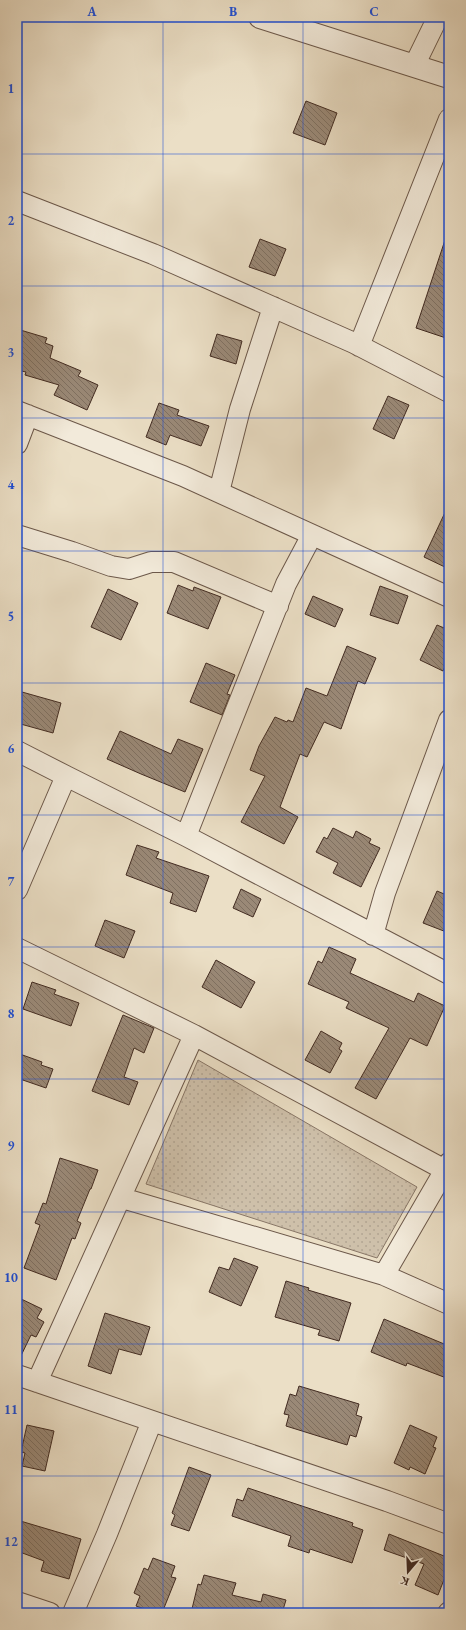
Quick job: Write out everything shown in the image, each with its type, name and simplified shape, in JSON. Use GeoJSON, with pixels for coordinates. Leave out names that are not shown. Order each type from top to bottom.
{"type":"FeatureCollection","features":[{"type":"Feature","properties":{"kind":"street"},"geometry":{"type":"LineString","coordinates":[[260,17],[449,77]]}},
{"type":"Feature","properties":{"kind":"street"},"geometry":{"type":"LineString","coordinates":[[414,66],[438,17]]}},
{"type":"Feature","properties":{"kind":"street"},"geometry":{"type":"LineString","coordinates":[[359,346],[449,119]]}},
{"type":"Feature","properties":{"kind":"street"},"geometry":{"type":"LineString","coordinates":[[17,201],[153,254],[273,307],[359,346],[449,392]]}},
{"type":"Feature","properties":{"kind":"street"},"geometry":{"type":"LineString","coordinates":[[219,492],[240,409],[273,307]]}},
{"type":"Feature","properties":{"kind":"street"},"geometry":{"type":"LineString","coordinates":[[17,444],[22,413],[183,476],[449,597]]}},
{"type":"Feature","properties":{"kind":"street"},"geometry":{"type":"LineString","coordinates":[[186,836],[286,584],[312,535]]}},
{"type":"Feature","properties":{"kind":"street"},"geometry":{"type":"LineString","coordinates":[[17,536],[72,552],[111,566],[129,569],[151,562],[174,562],[278,606]]}},
{"type":"Feature","properties":{"kind":"street"},"geometry":{"type":"LineString","coordinates":[[373,935],[384,893],[449,720]]}},
{"type":"Feature","properties":{"kind":"street"},"geometry":{"type":"LineString","coordinates":[[17,751],[186,836],[449,974]]}},
{"type":"Feature","properties":{"kind":"street"},"geometry":{"type":"LineString","coordinates":[[17,890],[66,776]]}},
{"type":"Feature","properties":{"kind":"street"},"geometry":{"type":"LineString","coordinates":[[17,948],[194,1035],[447,1167],[384,1275]]}},
{"type":"Feature","properties":{"kind":"street"},"geometry":{"type":"LineString","coordinates":[[37,1382],[122,1198],[194,1035]]}},
{"type":"Feature","properties":{"kind":"street"},"geometry":{"type":"LineString","coordinates":[[122,1198],[384,1275],[449,1304]]}},
{"type":"Feature","properties":{"kind":"street"},"geometry":{"type":"LineString","coordinates":[[17,1375],[387,1500],[449,1524]]}},
{"type":"Feature","properties":{"kind":"street"},"geometry":{"type":"LineString","coordinates":[[73,1613],[107,1534],[152,1421]]}},
{"type":"Feature","properties":{"kind":"street"},"geometry":{"type":"LineString","coordinates":[[17,1602],[50,1613]]}},
{"type":"Feature","properties":{"kind":"shaded area"},"geometry":{"type":"Polygon","coordinates":[[[198,1060],[417,1187],[377,1258],[146,1184],[198,1060]]]}},
{"type":"Feature","properties":{"kind":"building"},"geometry":{"type":"Polygon","coordinates":[[[306,101],[337,113],[325,145],[293,133],[306,101]]]}},
{"type":"Feature","properties":{"kind":"building"},"geometry":{"type":"Polygon","coordinates":[[[446,237],[449,238],[449,339],[416,328],[446,237]]]}},
{"type":"Feature","properties":{"kind":"building"},"geometry":{"type":"Polygon","coordinates":[[[260,239],[286,249],[275,276],[249,267],[260,239]]]}},
{"type":"Feature","properties":{"kind":"building"},"geometry":{"type":"Polygon","coordinates":[[[17,329],[47,338],[45,343],[53,346],[50,358],[81,371],[78,376],[98,385],[87,410],[54,395],[59,385],[25,375],[26,372],[17,370],[17,329]]]}},
{"type":"Feature","properties":{"kind":"building"},"geometry":{"type":"Polygon","coordinates":[[[217,334],[242,341],[236,364],[210,356],[217,334]]]}},
{"type":"Feature","properties":{"kind":"building"},"geometry":{"type":"Polygon","coordinates":[[[388,396],[409,405],[394,439],[373,429],[388,396]]]}},
{"type":"Feature","properties":{"kind":"building"},"geometry":{"type":"Polygon","coordinates":[[[159,403],[179,410],[177,415],[209,426],[201,446],[170,435],[166,445],[146,437],[159,403]]]}},
{"type":"Feature","properties":{"kind":"building"},"geometry":{"type":"Polygon","coordinates":[[[449,504],[449,569],[424,557],[449,504]]]}},
{"type":"Feature","properties":{"kind":"building"},"geometry":{"type":"Polygon","coordinates":[[[178,585],[193,591],[194,587],[221,597],[208,629],[167,613],[178,585]]]}},
{"type":"Feature","properties":{"kind":"building"},"geometry":{"type":"Polygon","coordinates":[[[380,586],[408,596],[398,624],[370,615],[380,586]]]}},
{"type":"Feature","properties":{"kind":"building"},"geometry":{"type":"Polygon","coordinates":[[[108,589],[138,603],[121,640],[91,627],[108,589]]]}},
{"type":"Feature","properties":{"kind":"building"},"geometry":{"type":"Polygon","coordinates":[[[313,596],[343,609],[335,627],[305,614],[313,596]]]}},
{"type":"Feature","properties":{"kind":"building"},"geometry":{"type":"Polygon","coordinates":[[[437,625],[449,630],[449,657],[443,671],[420,660],[437,625]]]}},
{"type":"Feature","properties":{"kind":"building"},"geometry":{"type":"Polygon","coordinates":[[[347,646],[376,658],[365,684],[358,681],[341,729],[324,722],[307,757],[300,754],[280,807],[298,817],[284,844],[241,822],[265,776],[250,770],[259,746],[275,717],[287,722],[288,720],[293,722],[306,688],[327,696],[347,646]]]}},
{"type":"Feature","properties":{"kind":"building"},"geometry":{"type":"Polygon","coordinates":[[[206,663],[235,675],[227,694],[230,695],[222,715],[190,702],[206,663]]]}},
{"type":"Feature","properties":{"kind":"building"},"geometry":{"type":"Polygon","coordinates":[[[22,692],[61,703],[53,733],[17,723],[17,709],[22,692]]]}},
{"type":"Feature","properties":{"kind":"building"},"geometry":{"type":"Polygon","coordinates":[[[120,731],[171,754],[178,739],[203,749],[185,792],[107,759],[120,731]]]}},
{"type":"Feature","properties":{"kind":"building"},"geometry":{"type":"Polygon","coordinates":[[[333,828],[353,838],[356,831],[371,839],[369,843],[380,848],[361,887],[333,873],[338,863],[316,852],[324,837],[327,839],[333,828]]]}},
{"type":"Feature","properties":{"kind":"building"},"geometry":{"type":"Polygon","coordinates":[[[137,845],[159,852],[156,858],[209,876],[196,912],[170,903],[173,893],[126,875],[137,845]]]}},
{"type":"Feature","properties":{"kind":"building"},"geometry":{"type":"Polygon","coordinates":[[[241,889],[261,899],[253,917],[233,908],[241,889]]]}},
{"type":"Feature","properties":{"kind":"building"},"geometry":{"type":"Polygon","coordinates":[[[437,891],[449,896],[449,933],[423,923],[437,891]]]}},
{"type":"Feature","properties":{"kind":"building"},"geometry":{"type":"Polygon","coordinates":[[[105,920],[135,931],[124,958],[95,946],[105,920]]]}},
{"type":"Feature","properties":{"kind":"building"},"geometry":{"type":"Polygon","coordinates":[[[329,947],[356,959],[350,973],[414,1002],[418,993],[445,1006],[427,1046],[410,1038],[376,1099],[355,1088],[389,1028],[346,1008],[349,1002],[308,984],[318,961],[322,963],[329,947]]]}},
{"type":"Feature","properties":{"kind":"building"},"geometry":{"type":"Polygon","coordinates":[[[216,960],[255,982],[241,1008],[202,987],[216,960]]]}},
{"type":"Feature","properties":{"kind":"building"},"geometry":{"type":"Polygon","coordinates":[[[32,982],[56,990],[54,994],[79,1003],[71,1026],[23,1009],[32,982]]]}},
{"type":"Feature","properties":{"kind":"building"},"geometry":{"type":"Polygon","coordinates":[[[123,1015],[154,1028],[144,1053],[134,1048],[124,1077],[138,1082],[129,1105],[92,1091],[123,1015]]]}},
{"type":"Feature","properties":{"kind":"building"},"geometry":{"type":"Polygon","coordinates":[[[321,1031],[342,1043],[339,1049],[342,1051],[330,1073],[305,1060],[321,1031]]]}},
{"type":"Feature","properties":{"kind":"building"},"geometry":{"type":"Polygon","coordinates":[[[17,1053],[42,1062],[41,1065],[53,1069],[46,1088],[17,1078],[17,1053]]]}},
{"type":"Feature","properties":{"kind":"building"},"geometry":{"type":"Polygon","coordinates":[[[60,1158],[98,1170],[77,1221],[81,1223],[75,1239],[72,1238],[56,1280],[24,1268],[40,1225],[35,1223],[43,1203],[46,1204],[60,1158]]]}},
{"type":"Feature","properties":{"kind":"building"},"geometry":{"type":"Polygon","coordinates":[[[234,1258],[258,1267],[241,1306],[209,1292],[219,1267],[229,1270],[234,1258]]]}},
{"type":"Feature","properties":{"kind":"building"},"geometry":{"type":"Polygon","coordinates":[[[286,1281],[309,1288],[308,1290],[351,1303],[339,1341],[318,1335],[320,1330],[275,1317],[286,1281]]]}},
{"type":"Feature","properties":{"kind":"building"},"geometry":{"type":"Polygon","coordinates":[[[17,1297],[42,1309],[37,1318],[44,1322],[36,1337],[31,1335],[17,1364],[17,1297]]]}},
{"type":"Feature","properties":{"kind":"building"},"geometry":{"type":"Polygon","coordinates":[[[105,1313],[150,1327],[141,1355],[119,1349],[111,1374],[88,1366],[105,1313]]]}},
{"type":"Feature","properties":{"kind":"building"},"geometry":{"type":"Polygon","coordinates":[[[384,1319],[449,1346],[449,1379],[407,1363],[406,1366],[371,1352],[384,1319]]]}},
{"type":"Feature","properties":{"kind":"building"},"geometry":{"type":"Polygon","coordinates":[[[299,1386],[359,1404],[356,1415],[362,1417],[356,1437],[350,1435],[347,1445],[286,1426],[289,1415],[284,1414],[290,1394],[296,1396],[299,1386]]]}},
{"type":"Feature","properties":{"kind":"building"},"geometry":{"type":"Polygon","coordinates":[[[27,1425],[54,1431],[45,1471],[22,1466],[25,1453],[21,1452],[27,1425]]]}},
{"type":"Feature","properties":{"kind":"building"},"geometry":{"type":"Polygon","coordinates":[[[410,1425],[437,1437],[433,1447],[436,1448],[425,1474],[410,1467],[409,1470],[394,1463],[410,1425]]]}},
{"type":"Feature","properties":{"kind":"building"},"geometry":{"type":"Polygon","coordinates":[[[189,1467],[211,1475],[189,1531],[171,1525],[175,1515],[172,1513],[189,1467]]]}},
{"type":"Feature","properties":{"kind":"building"},"geometry":{"type":"Polygon","coordinates":[[[248,1488],[353,1523],[352,1526],[363,1530],[352,1563],[310,1549],[309,1553],[288,1546],[291,1536],[232,1516],[237,1499],[243,1501],[248,1488]]]}},
{"type":"Feature","properties":{"kind":"building"},"geometry":{"type":"Polygon","coordinates":[[[17,1520],[81,1539],[69,1579],[41,1571],[44,1561],[17,1551],[17,1520]]]}},
{"type":"Feature","properties":{"kind":"building"},"geometry":{"type":"Polygon","coordinates":[[[389,1534],[449,1558],[449,1572],[447,1572],[438,1595],[415,1585],[424,1564],[384,1550],[389,1534]]]}},
{"type":"Feature","properties":{"kind":"building"},"geometry":{"type":"Polygon","coordinates":[[[153,1558],[175,1566],[171,1577],[176,1578],[162,1613],[155,1613],[136,1606],[140,1596],[134,1593],[144,1568],[148,1570],[153,1558]]]}},
{"type":"Feature","properties":{"kind":"building"},"geometry":{"type":"Polygon","coordinates":[[[204,1575],[236,1583],[232,1595],[261,1602],[263,1594],[286,1600],[282,1613],[191,1613],[198,1584],[201,1585],[204,1575]]]}}]}
